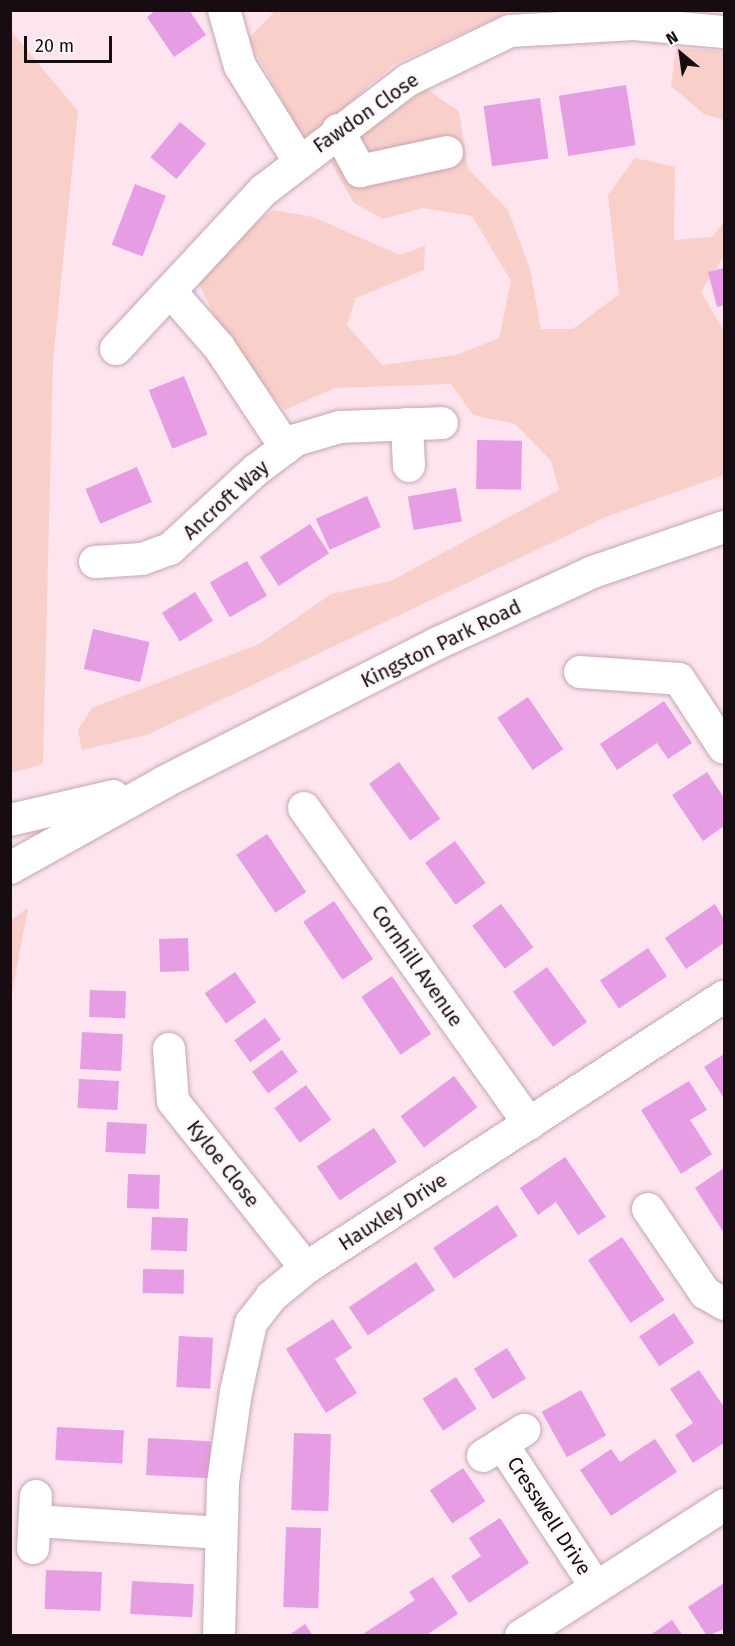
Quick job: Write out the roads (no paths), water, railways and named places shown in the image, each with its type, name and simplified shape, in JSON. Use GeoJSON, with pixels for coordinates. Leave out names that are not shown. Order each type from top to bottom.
{"type":"FeatureCollection","features":[{"type":"Feature","properties":{"kind":"street"},"geometry":{"type":"LineString","coordinates":[[224,10],[240,66],[299,161]]}},
{"type":"Feature","properties":{"kind":"street","name":"Fawdon Close"},"geometry":{"type":"LineString","coordinates":[[116,349],[299,161],[408,80],[510,31],[634,24],[724,32]]}},
{"type":"Feature","properties":{"kind":"street"},"geometry":{"type":"LineString","coordinates":[[338,130],[360,171],[447,152]]}},
{"type":"Feature","properties":{"kind":"street","name":"Ancroft Way"},"geometry":{"type":"LineString","coordinates":[[170,291],[219,347],[286,448]]}},
{"type":"Feature","properties":{"kind":"street","name":"Ancroft Way"},"geometry":{"type":"LineString","coordinates":[[95,562],[142,559],[170,549],[286,448],[340,427],[442,423]]}},
{"type":"Feature","properties":{"kind":"street"},"geometry":{"type":"LineString","coordinates":[[407,424],[409,466]]}},
{"type":"Feature","properties":{"kind":"street","name":"Kingston Park Road"},"geometry":{"type":"LineString","coordinates":[[10,868],[166,781],[448,638],[593,572],[724,527]]}},
{"type":"Feature","properties":{"kind":"street"},"geometry":{"type":"LineString","coordinates":[[579,672],[679,679],[724,748]]}},
{"type":"Feature","properties":{"kind":"street","name":"Kingston Park Road"},"geometry":{"type":"LineString","coordinates":[[10,820],[166,781]]}},
{"type":"Feature","properties":{"kind":"street","name":"Cornhill Avenue"},"geometry":{"type":"LineString","coordinates":[[304,808],[529,1124]]}},
{"type":"Feature","properties":{"kind":"street","name":"Hauxley Drive"},"geometry":{"type":"LineString","coordinates":[[219,1635],[222,1483],[251,1323],[271,1296],[306,1268],[724,997]]}},
{"type":"Feature","properties":{"kind":"street","name":"Kyloe Close"},"geometry":{"type":"LineString","coordinates":[[169,1049],[173,1101],[306,1268]]}},
{"type":"Feature","properties":{"kind":"street"},"geometry":{"type":"LineString","coordinates":[[648,1209],[705,1293],[724,1304]]}},
{"type":"Feature","properties":{"kind":"street","name":"Cresswell Drive"},"geometry":{"type":"LineString","coordinates":[[503,1444],[596,1587]]}},
{"type":"Feature","properties":{"kind":"street","name":"Cresswell Drive"},"geometry":{"type":"LineString","coordinates":[[521,1635],[724,1505]]}},
{"type":"Feature","properties":{"kind":"street"},"geometry":{"type":"LineString","coordinates":[[35,1522],[221,1533]]}}]}
